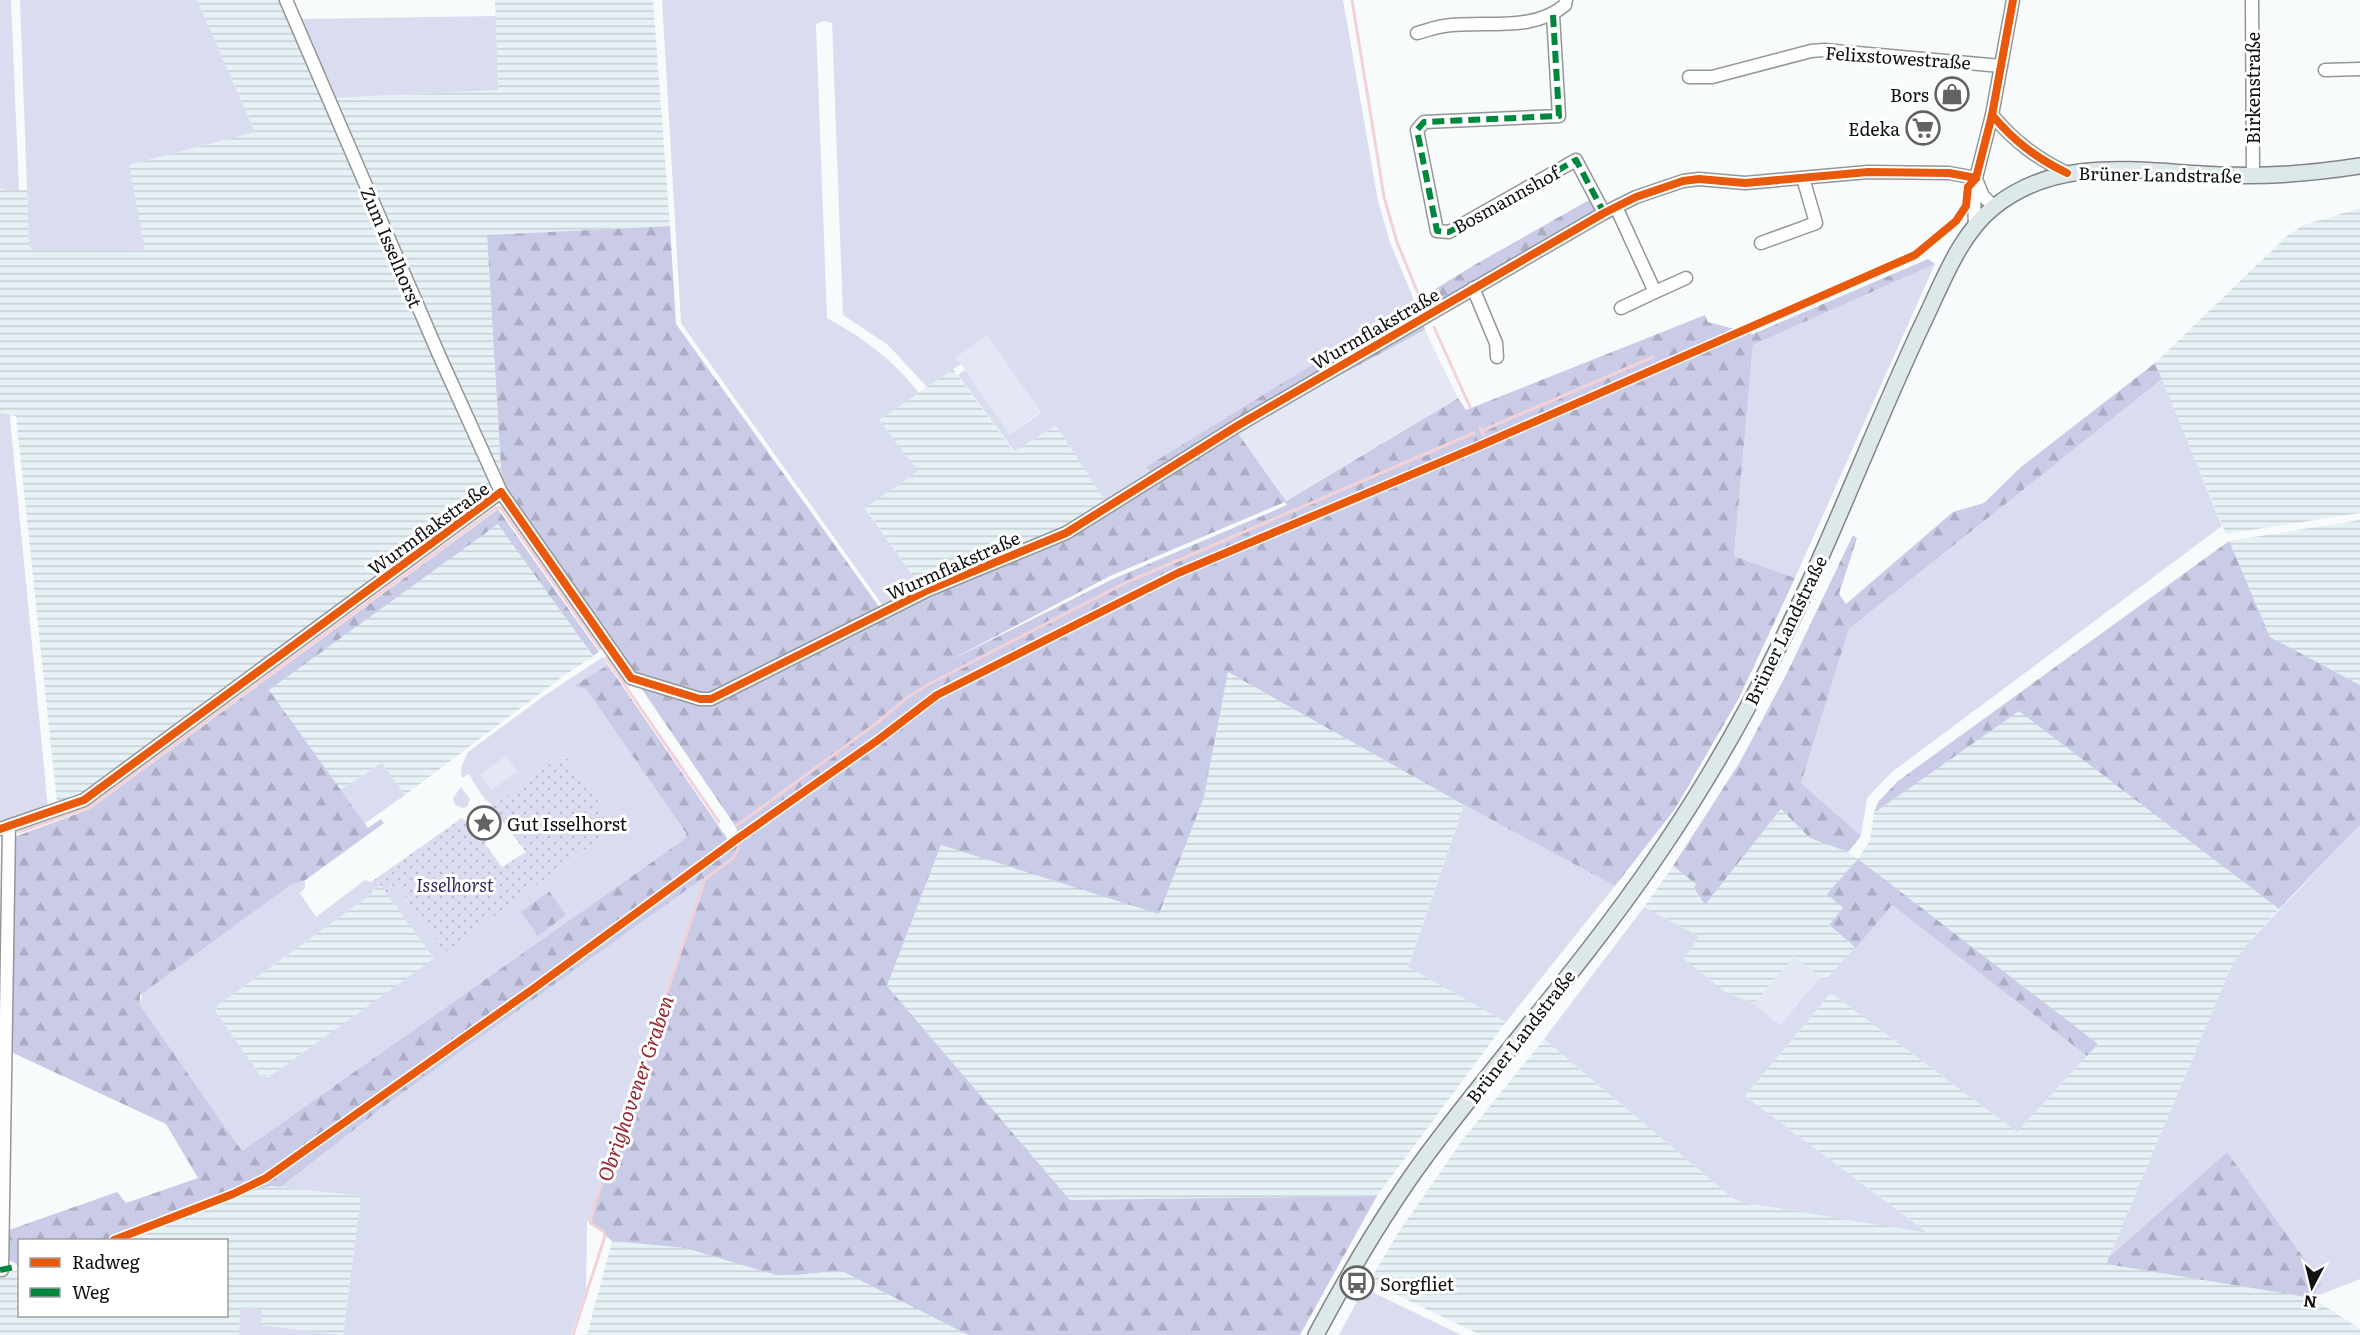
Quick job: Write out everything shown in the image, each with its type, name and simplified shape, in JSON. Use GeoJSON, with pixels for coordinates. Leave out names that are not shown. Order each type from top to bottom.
{"type":"FeatureCollection","features":[{"type":"Feature","properties":{"kind":"main road","name":"Brüner Landstraße"},"geometry":{"type":"LineString","coordinates":[[1316,1335],[1372,1235],[1397,1197],[1436,1142],[1656,858],[1726,747],[1793,619],[1910,351],[1952,264],[1975,227],[1994,207],[2033,183],[2067,172],[2099,170],[2253,176],[2329,171],[2360,166]]}},
{"type":"Feature","properties":{"kind":"street","name":"Zum Isselhorst"},"geometry":{"type":"LineString","coordinates":[[286,0],[439,355],[501,492]]}},
{"type":"Feature","properties":{"kind":"street"},"geometry":{"type":"LineString","coordinates":[[1417,33],[1443,26],[1520,23],[1553,15],[1566,5],[1566,0]]}},
{"type":"Feature","properties":{"kind":"street"},"geometry":{"type":"LineString","coordinates":[[1975,227],[1976,178],[1992,115],[2013,0]]}},
{"type":"Feature","properties":{"kind":"street","name":"Birkenstraße"},"geometry":{"type":"LineString","coordinates":[[2252,0],[2253,176]]}},
{"type":"Feature","properties":{"kind":"street","name":"Bosmannshof"},"geometry":{"type":"LineString","coordinates":[[1553,15],[1559,117],[1424,122],[1417,130],[1437,231],[1449,232],[1576,160],[1604,213]]}},
{"type":"Feature","properties":{"kind":"street","name":"Felixstowestraße"},"geometry":{"type":"LineString","coordinates":[[1689,77],[1712,77],[1811,51],[1824,50],[2001,66]]}},
{"type":"Feature","properties":{"kind":"street"},"geometry":{"type":"LineString","coordinates":[[2325,70],[2360,69]]}},
{"type":"Feature","properties":{"kind":"street"},"geometry":{"type":"LineString","coordinates":[[1992,115],[2009,135],[2028,151],[2067,172]]}},
{"type":"Feature","properties":{"kind":"street","name":"Wurmflakstraße"},"geometry":{"type":"LineString","coordinates":[[4,828],[84,800],[501,492],[631,678],[700,699],[711,699],[928,590],[1066,533],[1237,426],[1473,288],[1636,197],[1683,181],[1699,180],[1745,183],[1868,172],[1949,174],[1976,178]]}},
{"type":"Feature","properties":{"kind":"street"},"geometry":{"type":"LineString","coordinates":[[1761,243],[1816,223],[1803,178]]}},
{"type":"Feature","properties":{"kind":"street"},"geometry":{"type":"LineString","coordinates":[[1976,178],[1983,196],[1994,207]]}},
{"type":"Feature","properties":{"kind":"street"},"geometry":{"type":"LineString","coordinates":[[1616,207],[1655,292]]}},
{"type":"Feature","properties":{"kind":"street"},"geometry":{"type":"LineString","coordinates":[[1621,308],[1686,278]]}},
{"type":"Feature","properties":{"kind":"street"},"geometry":{"type":"LineString","coordinates":[[1473,288],[1496,343],[1497,357]]}},
{"type":"Feature","properties":{"kind":"street"},"geometry":{"type":"LineString","coordinates":[[2,1270],[4,828]]}},
{"type":"Feature","properties":{"kind":"shaded area"},"geometry":{"type":"Polygon","coordinates":[[[197,0],[280,0],[496,492],[82,796],[57,804],[16,416],[0,413],[0,190],[27,190],[29,243],[129,165],[255,132],[197,0]]]}},
{"type":"Feature","properties":{"kind":"shaded area"},"geometry":{"type":"Polygon","coordinates":[[[495,0],[653,0],[670,226],[487,235],[502,485],[333,98],[498,90],[495,0]]]}},
{"type":"Feature","properties":{"kind":"shaded area"},"geometry":{"type":"Polygon","coordinates":[[[2360,208],[2360,513],[2226,534],[2155,363],[2288,235],[2304,225],[2360,208]]]}},
{"type":"Feature","properties":{"kind":"shaded area"},"geometry":{"type":"Polygon","coordinates":[[[1425,330],[1458,398],[1286,501],[1237,432],[1425,330]]]}},
{"type":"Feature","properties":{"kind":"shaded area"},"geometry":{"type":"Polygon","coordinates":[[[987,336],[1041,412],[1010,434],[956,357],[987,336]]]}},
{"type":"Feature","properties":{"kind":"shaded area"},"geometry":{"type":"Polygon","coordinates":[[[953,369],[1013,451],[1056,426],[1106,502],[1064,526],[921,587],[865,507],[917,471],[879,420],[953,369]]]}},
{"type":"Feature","properties":{"kind":"shaded area"},"geometry":{"type":"Polygon","coordinates":[[[2360,520],[2360,685],[2270,637],[2229,541],[2360,520]]]}},
{"type":"Feature","properties":{"kind":"shaded area"},"geometry":{"type":"Polygon","coordinates":[[[498,523],[593,657],[566,674],[405,795],[382,763],[340,790],[269,690],[498,523]]]}},
{"type":"Feature","properties":{"kind":"shaded area"},"geometry":{"type":"Polygon","coordinates":[[[1228,672],[1464,805],[1408,966],[1506,1022],[1377,1196],[1070,1200],[887,986],[941,845],[1159,913],[1204,797],[1228,672]]]}},
{"type":"Feature","properties":{"kind":"shaded area"},"geometry":{"type":"Polygon","coordinates":[[[2019,710],[2279,909],[2247,944],[2231,967],[2106,1264],[2312,1298],[2360,1329],[2360,1335],[1481,1335],[1369,1282],[1398,1233],[1461,1142],[1544,1039],[1731,1197],[1740,1202],[1927,1232],[1745,1096],[1831,993],[2017,1132],[2098,1044],[1844,908],[1829,926],[1856,948],[1825,981],[1794,956],[1754,1004],[1724,991],[1683,959],[1699,936],[1644,907],[1673,866],[1696,884],[1694,888],[1705,905],[1781,809],[1810,838],[1848,852],[1858,859],[1870,840],[1874,813],[2019,710]]]}},
{"type":"Feature","properties":{"kind":"shaded area"},"geometry":{"type":"Polygon","coordinates":[[[506,756],[518,771],[491,790],[480,774],[506,756]]]}},
{"type":"Feature","properties":{"kind":"shaded area"},"geometry":{"type":"Polygon","coordinates":[[[381,884],[434,960],[272,1076],[261,1076],[216,1012],[217,1006],[372,894],[374,889],[381,884]]]}},
{"type":"Feature","properties":{"kind":"shaded area"},"geometry":{"type":"Polygon","coordinates":[[[1794,956],[1820,977],[1780,1025],[1754,1004],[1794,956]]]}},
{"type":"Feature","properties":{"kind":"shaded area"},"geometry":{"type":"Polygon","coordinates":[[[271,1186],[361,1196],[343,1335],[261,1325],[241,1307],[239,1335],[0,1335],[0,1275],[18,1270],[18,1317],[228,1317],[228,1239],[130,1239],[255,1190],[271,1186]]]}},
{"type":"Feature","properties":{"kind":"shaded area"},"geometry":{"type":"Polygon","coordinates":[[[612,1241],[685,1248],[776,1275],[844,1272],[968,1335],[587,1335],[612,1241]]]}},
{"type":"Feature","properties":{"kind":"green space"},"geometry":{"type":"Polygon","coordinates":[[[0,0],[11,0],[19,191],[0,189],[0,0]]]}},
{"type":"Feature","properties":{"kind":"green space"},"geometry":{"type":"Polygon","coordinates":[[[20,0],[197,0],[255,132],[129,165],[145,251],[32,250],[29,243],[20,0]]]}},
{"type":"Feature","properties":{"kind":"green space"},"geometry":{"type":"Polygon","coordinates":[[[662,0],[1343,0],[1378,201],[1391,245],[1415,302],[1147,467],[1152,473],[1106,502],[1056,426],[1014,451],[958,375],[965,370],[1010,434],[1041,413],[987,336],[956,358],[961,364],[927,387],[888,345],[843,315],[832,23],[823,21],[816,24],[827,318],[877,351],[899,370],[919,393],[879,420],[918,471],[865,508],[921,587],[883,606],[681,323],[662,0]]]}},
{"type":"Feature","properties":{"kind":"green space"},"geometry":{"type":"Polygon","coordinates":[[[496,16],[498,90],[333,98],[299,19],[496,16]]]}},
{"type":"Feature","properties":{"kind":"green space"},"geometry":{"type":"Polygon","coordinates":[[[1591,199],[1596,211],[1421,313],[1425,330],[1237,431],[1286,501],[1458,398],[1466,410],[1705,315],[1708,322],[1753,334],[1928,259],[1935,264],[1753,345],[1734,556],[1795,578],[1739,698],[1675,809],[1615,886],[1464,805],[1228,672],[1204,797],[1159,914],[941,845],[887,986],[1070,1200],[1377,1196],[1300,1335],[968,1335],[844,1272],[776,1275],[685,1248],[612,1241],[589,1221],[703,878],[387,1104],[281,1187],[271,1186],[255,1190],[130,1239],[18,1239],[18,1267],[17,1264],[7,1259],[6,1231],[117,1192],[126,1203],[198,1178],[166,1124],[11,1052],[14,837],[90,809],[498,509],[599,652],[593,656],[498,524],[269,690],[368,828],[381,819],[384,823],[304,881],[292,884],[140,995],[140,1005],[242,1151],[686,838],[686,833],[586,689],[574,686],[608,665],[733,847],[740,843],[736,827],[639,685],[705,706],[940,589],[1086,529],[1159,481],[1146,467],[1476,264],[1591,199]],[[1285,502],[1110,576],[945,663],[1113,579],[1287,505],[1285,502]]]}},
{"type":"Feature","properties":{"kind":"green space"},"geometry":{"type":"Polygon","coordinates":[[[670,226],[676,324],[880,608],[705,695],[641,675],[626,664],[502,485],[487,235],[670,226]]]}},
{"type":"Feature","properties":{"kind":"green space"},"geometry":{"type":"Polygon","coordinates":[[[1935,264],[1795,578],[1734,556],[1753,345],[1935,264]]]}},
{"type":"Feature","properties":{"kind":"green space"},"geometry":{"type":"Polygon","coordinates":[[[2155,363],[2162,379],[1849,629],[1801,783],[1861,836],[1848,852],[1810,838],[1781,809],[1705,905],[1694,888],[1696,884],[1673,866],[1740,762],[1787,673],[1853,535],[1857,538],[1839,594],[1846,604],[1953,512],[1984,503],[2021,467],[2155,363]]]}},
{"type":"Feature","properties":{"kind":"green space"},"geometry":{"type":"Polygon","coordinates":[[[2162,379],[2222,526],[1892,772],[1867,798],[1861,836],[1801,783],[1849,629],[2162,379]]]}},
{"type":"Feature","properties":{"kind":"green space"},"geometry":{"type":"Polygon","coordinates":[[[0,413],[11,415],[48,808],[0,824],[0,413]]]}},
{"type":"Feature","properties":{"kind":"green space"},"geometry":{"type":"Polygon","coordinates":[[[2229,541],[2270,637],[2360,685],[2360,825],[2279,909],[2019,711],[1874,813],[1878,802],[1898,781],[2229,541]]]}},
{"type":"Feature","properties":{"kind":"green space"},"geometry":{"type":"Polygon","coordinates":[[[603,657],[608,665],[575,686],[586,689],[686,833],[686,838],[242,1151],[140,1005],[142,993],[292,884],[305,882],[305,888],[300,893],[316,917],[365,880],[371,882],[374,889],[372,894],[217,1006],[216,1012],[261,1076],[269,1077],[574,858],[612,830],[614,823],[568,759],[559,757],[494,805],[483,796],[469,774],[462,778],[461,767],[468,752],[541,698],[603,657]]]}},
{"type":"Feature","properties":{"kind":"green space","name":"Isselhorst"},"geometry":{"type":"Polygon","coordinates":[[[559,757],[568,759],[614,823],[612,830],[434,960],[429,952],[439,949],[439,944],[398,887],[391,885],[387,894],[381,885],[374,889],[371,882],[462,818],[487,841],[485,844],[502,867],[526,852],[485,799],[489,804],[494,805],[559,757]]]}},
{"type":"Feature","properties":{"kind":"green space"},"geometry":{"type":"Polygon","coordinates":[[[382,763],[405,795],[364,824],[340,790],[382,763]]]}},
{"type":"Feature","properties":{"kind":"green space"},"geometry":{"type":"Polygon","coordinates":[[[461,787],[470,799],[467,807],[462,808],[455,805],[453,798],[461,787]]]}},
{"type":"Feature","properties":{"kind":"green space"},"geometry":{"type":"Polygon","coordinates":[[[1464,805],[1615,886],[1506,1022],[1408,967],[1464,805]]]}},
{"type":"Feature","properties":{"kind":"green space"},"geometry":{"type":"Polygon","coordinates":[[[2360,825],[2360,1279],[2312,1298],[2322,1283],[2227,1152],[2109,1257],[2231,967],[2247,944],[2360,825]]]}},
{"type":"Feature","properties":{"kind":"green space"},"geometry":{"type":"Polygon","coordinates":[[[1858,859],[2098,1044],[2087,1056],[1892,905],[1856,948],[1829,925],[1843,908],[1827,894],[1858,859]]]}},
{"type":"Feature","properties":{"kind":"green space"},"geometry":{"type":"Polygon","coordinates":[[[703,877],[589,1221],[587,1221],[586,1290],[571,1335],[343,1335],[361,1196],[281,1187],[387,1104],[703,877]]]}},
{"type":"Feature","properties":{"kind":"green space"},"geometry":{"type":"Polygon","coordinates":[[[392,885],[398,887],[439,944],[439,949],[435,952],[429,952],[387,894],[392,885]]]}},
{"type":"Feature","properties":{"kind":"green space"},"geometry":{"type":"Polygon","coordinates":[[[549,891],[566,915],[538,936],[521,912],[549,891]]]}},
{"type":"Feature","properties":{"kind":"green space"},"geometry":{"type":"Polygon","coordinates":[[[1892,905],[2087,1056],[2017,1132],[1831,993],[1745,1096],[1928,1233],[1740,1202],[1731,1197],[1544,1039],[1644,907],[1699,936],[1684,959],[1724,991],[1754,1004],[1780,1025],[1820,977],[1825,981],[1892,905]]]}},
{"type":"Feature","properties":{"kind":"green space"},"geometry":{"type":"Polygon","coordinates":[[[2227,1152],[2322,1283],[2312,1298],[2106,1264],[2109,1257],[2227,1152]]]}},
{"type":"Feature","properties":{"kind":"green space"},"geometry":{"type":"Polygon","coordinates":[[[1364,1288],[1461,1335],[1339,1335],[1364,1288]]]}},
{"type":"Feature","properties":{"kind":"green space"},"geometry":{"type":"Polygon","coordinates":[[[240,1307],[262,1309],[261,1325],[342,1335],[239,1335],[240,1307]]]}},
{"type":"Feature","properties":{"kind":"waterway"},"geometry":{"type":"LineString","coordinates":[[1352,0],[1384,197],[1397,242],[1419,296]]}},
{"type":"Feature","properties":{"kind":"waterway"},"geometry":{"type":"LineString","coordinates":[[1434,327],[1470,407]]}},
{"type":"Feature","properties":{"kind":"waterway"},"geometry":{"type":"LineString","coordinates":[[1481,431],[1653,357]]}},
{"type":"Feature","properties":{"kind":"waterway"},"geometry":{"type":"LineString","coordinates":[[1480,428],[1484,436]]}},
{"type":"Feature","properties":{"kind":"waterway"},"geometry":{"type":"LineString","coordinates":[[736,826],[873,726],[908,697],[931,683],[1125,583],[1474,433]]}},
{"type":"Feature","properties":{"kind":"waterway","name":"Obrighovener Graben"},"geometry":{"type":"LineString","coordinates":[[19,832],[90,807],[496,508],[501,508],[600,649]]}},
{"type":"Feature","properties":{"kind":"waterway","name":"Obrighovener Graben"},"geometry":{"type":"LineString","coordinates":[[606,658],[719,822]]}},
{"type":"Feature","properties":{"kind":"waterway","name":"Obrighovener Graben"},"geometry":{"type":"LineString","coordinates":[[573,1335],[605,1236],[603,1231],[590,1223],[594,1207],[705,879],[733,858],[738,849]]}},
{"type":"Feature","properties":{"kind":"marked path"},"geometry":{"type":"LineString","coordinates":[[1553,15],[1559,116],[1424,122],[1417,130],[1437,231],[1449,232],[1576,160],[1604,213]]}},
{"type":"Feature","properties":{"kind":"marked path"},"geometry":{"type":"LineString","coordinates":[[0,1270],[18,1266]]}},
{"type":"Feature","properties":{"kind":"cycle path"},"geometry":{"type":"LineString","coordinates":[[117,1239],[233,1194],[266,1178],[533,989],[937,695],[1178,573],[1479,446],[1915,255],[1956,221],[1966,206],[1968,187],[1976,178],[1992,115],[2013,0]]}},
{"type":"Feature","properties":{"kind":"cycle path"},"geometry":{"type":"LineString","coordinates":[[1992,115],[2026,148],[2067,173]]}},
{"type":"Feature","properties":{"kind":"cycle path"},"geometry":{"type":"LineString","coordinates":[[0,829],[84,800],[501,492],[631,678],[700,699],[711,699],[928,590],[1066,533],[1237,426],[1604,213],[1636,197],[1683,181],[1699,179],[1745,183],[1868,172],[1949,173],[1976,178]]}},
{"type":"Feature","properties":{"kind":"place","name":"Bors"},"geometry":{"type":"Point","coordinates":[1952,94]}},
{"type":"Feature","properties":{"kind":"place","name":"Edeka"},"geometry":{"type":"Point","coordinates":[1923,128]}},
{"type":"Feature","properties":{"kind":"place","name":"Gut Isselhorst"},"geometry":{"type":"Point","coordinates":[484,823]}},
{"type":"Feature","properties":{"kind":"place","name":"Sorgfliet"},"geometry":{"type":"Point","coordinates":[1357,1283]}}]}
